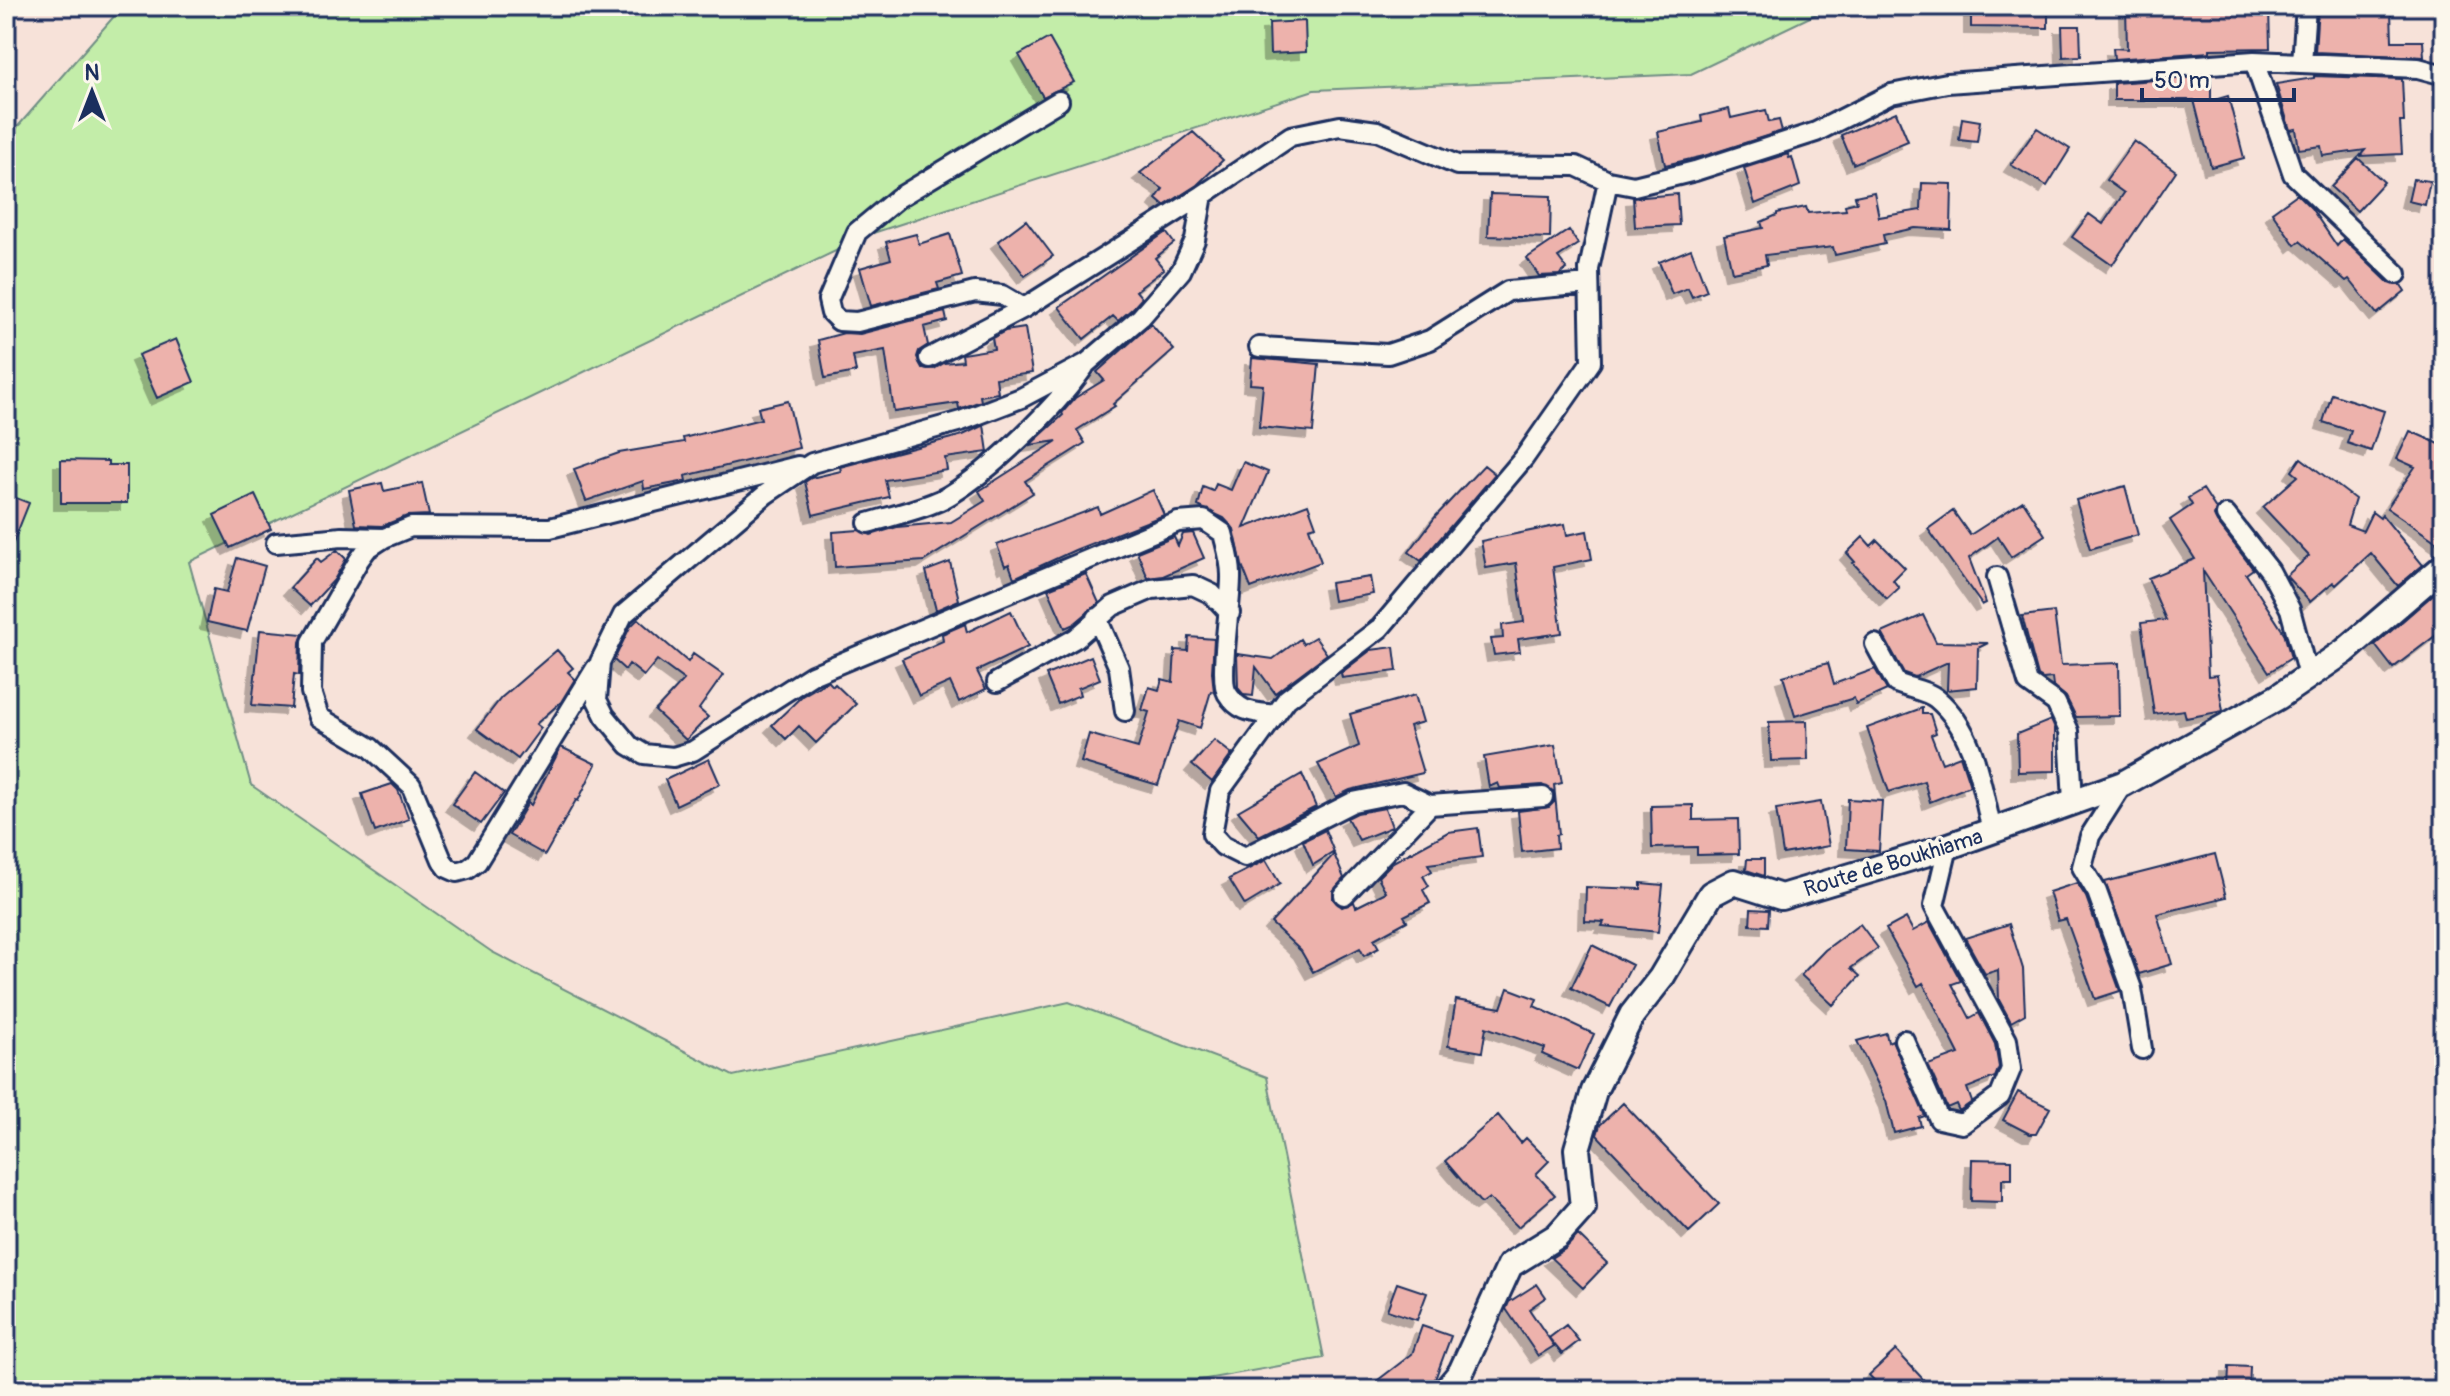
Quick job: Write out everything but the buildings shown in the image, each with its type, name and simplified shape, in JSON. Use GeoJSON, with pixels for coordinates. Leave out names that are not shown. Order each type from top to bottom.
{"type":"FeatureCollection","features":[{"type":"Feature","properties":{"kind":"street"},"geometry":{"type":"LineString","coordinates":[[2302,63],[2306,6]]}},
{"type":"Feature","properties":{"kind":"street"},"geometry":{"type":"LineString","coordinates":[[2254,61],[2293,174],[2397,274]]}},
{"type":"Feature","properties":{"kind":"street"},"geometry":{"type":"LineString","coordinates":[[929,358],[1024,308],[1291,136],[1340,126],[1377,131],[1457,165],[1576,166],[1608,181],[1634,186],[1695,171],[1816,132],[1891,94],[1947,83],[2254,61],[2418,68],[2444,75]]}},
{"type":"Feature","properties":{"kind":"street"},"geometry":{"type":"LineString","coordinates":[[1024,308],[1002,295],[975,292],[857,322],[839,321],[831,313],[828,300],[857,232],[898,198],[1059,101]]}},
{"type":"Feature","properties":{"kind":"street"},"geometry":{"type":"LineString","coordinates":[[1543,797],[1430,805],[1403,792],[1353,802],[1245,857],[1223,846],[1212,834],[1220,791],[1287,699],[1380,628],[1524,458],[1591,362],[1589,269],[1608,181]]}},
{"type":"Feature","properties":{"kind":"street"},"geometry":{"type":"LineString","coordinates":[[812,463],[766,494],[623,615],[600,662],[477,862],[468,869],[457,872],[448,868],[442,860],[411,785],[371,748],[319,717],[311,692],[312,642],[359,560],[367,549],[384,538],[411,527],[550,528],[812,463],[961,421],[1021,398],[1087,363],[1141,317],[1181,271],[1195,240],[1203,195]]}},
{"type":"Feature","properties":{"kind":"street"},"geometry":{"type":"LineString","coordinates":[[1259,347],[1388,354],[1430,340],[1508,291],[1589,284]]}},
{"type":"Feature","properties":{"kind":"street"},"geometry":{"type":"LineString","coordinates":[[868,523],[948,497],[989,465],[1061,398],[1087,363]]}},
{"type":"Feature","properties":{"kind":"street"},"geometry":{"type":"LineString","coordinates":[[2226,515],[2270,571],[2290,609],[2308,676]]}},
{"type":"Feature","properties":{"kind":"street"},"geometry":{"type":"LineString","coordinates":[[600,662],[597,700],[616,733],[644,754],[673,757],[693,751],[812,675],[1178,522],[1204,520],[1223,533],[1232,572],[1223,668],[1226,691],[1244,711],[1275,715]]}},
{"type":"Feature","properties":{"kind":"street"},"geometry":{"type":"LineString","coordinates":[[276,543],[342,537],[384,538]]}},
{"type":"Feature","properties":{"kind":"street","name":"Route de Boukhiama"},"geometry":{"type":"LineString","coordinates":[[1446,1390],[1461,1372],[1510,1265],[1557,1236],[1583,1207],[1577,1149],[1594,1091],[1632,1015],[1661,978],[1711,894],[1734,882],[1781,897],[1948,847],[2123,784],[2278,697],[2345,651],[2444,566]]}},
{"type":"Feature","properties":{"kind":"street"},"geometry":{"type":"LineString","coordinates":[[1997,577],[2028,683],[2056,703],[2069,731],[2073,801]]}},
{"type":"Feature","properties":{"kind":"street"},"geometry":{"type":"LineString","coordinates":[[997,682],[1076,638],[1113,606],[1152,589],[1193,585],[1212,594],[1230,613]]}},
{"type":"Feature","properties":{"kind":"street"},"geometry":{"type":"LineString","coordinates":[[1097,618],[1119,668],[1125,711]]}},
{"type":"Feature","properties":{"kind":"street"},"geometry":{"type":"LineString","coordinates":[[1875,644],[1896,683],[1935,697],[1965,732],[1992,831]]}},
{"type":"Feature","properties":{"kind":"street"},"geometry":{"type":"LineString","coordinates":[[2123,784],[2090,836],[2082,867],[2097,892],[2132,989],[2142,1049]]}},
{"type":"Feature","properties":{"kind":"street"},"geometry":{"type":"LineString","coordinates":[[1344,895],[1430,805]]}},
{"type":"Feature","properties":{"kind":"street"},"geometry":{"type":"LineString","coordinates":[[1904,1040],[1939,1119],[1962,1124],[2000,1096],[2011,1069],[2007,1040],[1934,906],[1948,847]]}},
{"type":"Feature","properties":{"kind":"green space"},"geometry":{"type":"Polygon","coordinates":[[[123,6],[1833,6],[1691,74],[1314,90],[873,233],[189,562],[251,785],[492,952],[733,1076],[1069,1002],[1267,1077],[1324,1358],[1144,1390],[6,1390],[6,140],[123,6]]]}}]}
